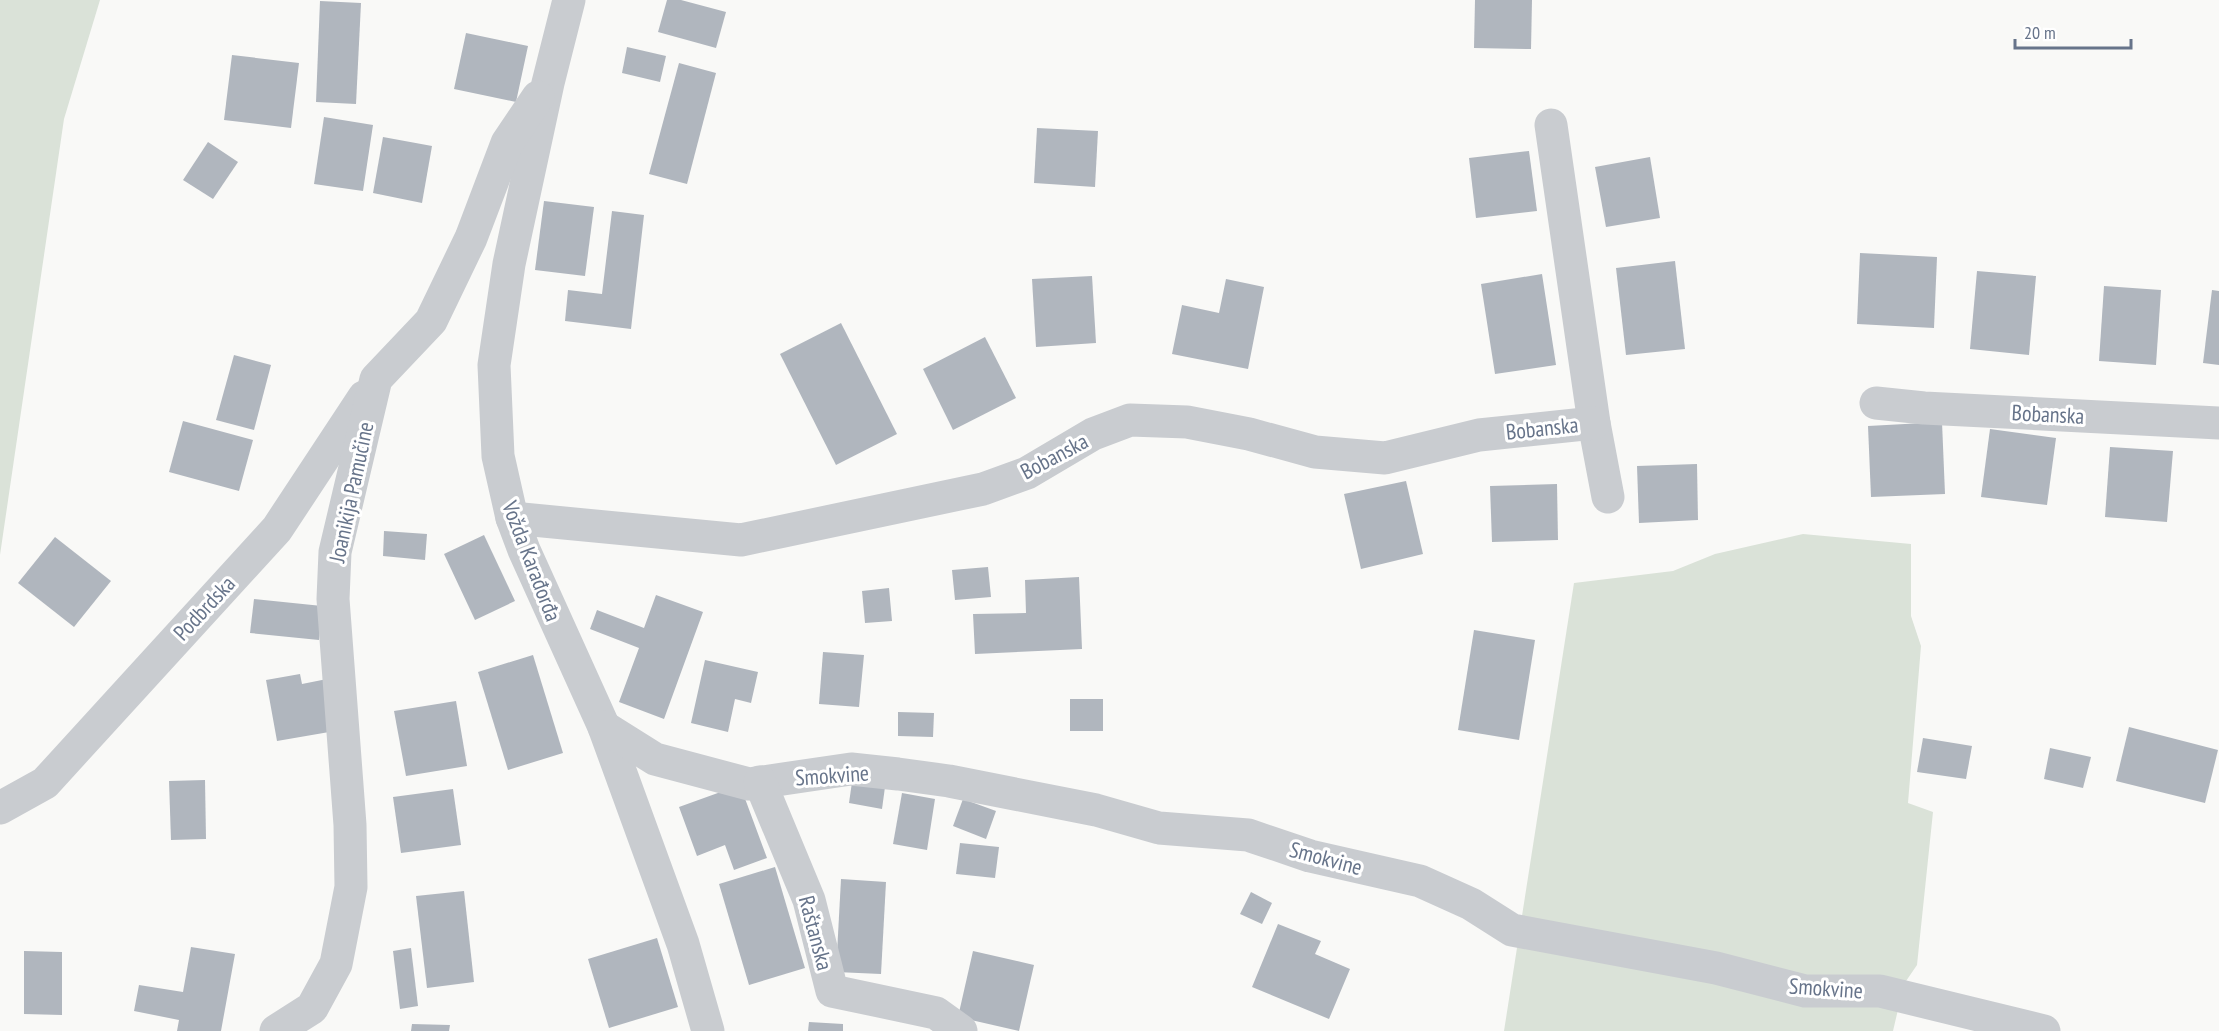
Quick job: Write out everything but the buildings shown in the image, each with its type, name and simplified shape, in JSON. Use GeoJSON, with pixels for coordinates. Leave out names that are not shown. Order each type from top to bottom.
{"type":"FeatureCollection","features":[{"type":"Feature","properties":{"kind":"street","name":"Vožda Karađorđa"},"geometry":{"type":"LineString","coordinates":[[569,0],[548,83],[509,264],[494,365],[498,456],[512,518],[556,624],[604,727],[683,944],[708,1031]]}},
{"type":"Feature","properties":{"kind":"street","name":"Joanikija Pamučine"},"geometry":{"type":"LineString","coordinates":[[276,1031],[312,1008],[336,964],[351,887],[350,825],[333,599],[335,552],[376,380],[431,321],[471,238],[507,142],[548,83]]}},
{"type":"Feature","properties":{"kind":"street","name":"Bobanska"},"geometry":{"type":"LineString","coordinates":[[1551,125],[1594,423],[1608,497]]}},
{"type":"Feature","properties":{"kind":"street","name":"Podbrdska"},"geometry":{"type":"LineString","coordinates":[[0,808],[45,783],[277,530],[376,380]]}},
{"type":"Feature","properties":{"kind":"street","name":"Bobanska"},"geometry":{"type":"LineString","coordinates":[[1876,404],[2219,423]]}},
{"type":"Feature","properties":{"kind":"street","name":"Bobanska"},"geometry":{"type":"LineString","coordinates":[[512,518],[741,540],[982,489],[1027,473],[1093,434],[1130,420],[1187,422],[1249,434],[1315,452],[1384,458],[1479,435],[1594,423]]}},
{"type":"Feature","properties":{"kind":"street","name":"Smokvine"},"geometry":{"type":"LineString","coordinates":[[604,727],[656,759],[749,784],[852,769],[970,785],[1096,810],[1159,828],[1248,835],[1310,856],[1420,881],[1471,904],[1512,930],[1716,968],[1805,991],[1880,991],[2044,1031]]}},
{"type":"Feature","properties":{"kind":"street","name":"Raštanska"},"geometry":{"type":"LineString","coordinates":[[760,782],[809,900],[832,991],[936,1013],[961,1031]]}},
{"type":"Feature","properties":{"kind":"shaded area"},"geometry":{"type":"Polygon","coordinates":[[[0,0],[100,0],[64,119],[0,555],[0,0]]]}},
{"type":"Feature","properties":{"kind":"shaded area"},"geometry":{"type":"Polygon","coordinates":[[[1803,534],[1911,544],[1911,616],[1921,646],[1908,803],[1933,812],[1917,965],[1904,984],[1893,1031],[1504,1031],[1574,583],[1673,571],[1715,554],[1803,534]]]}}]}
